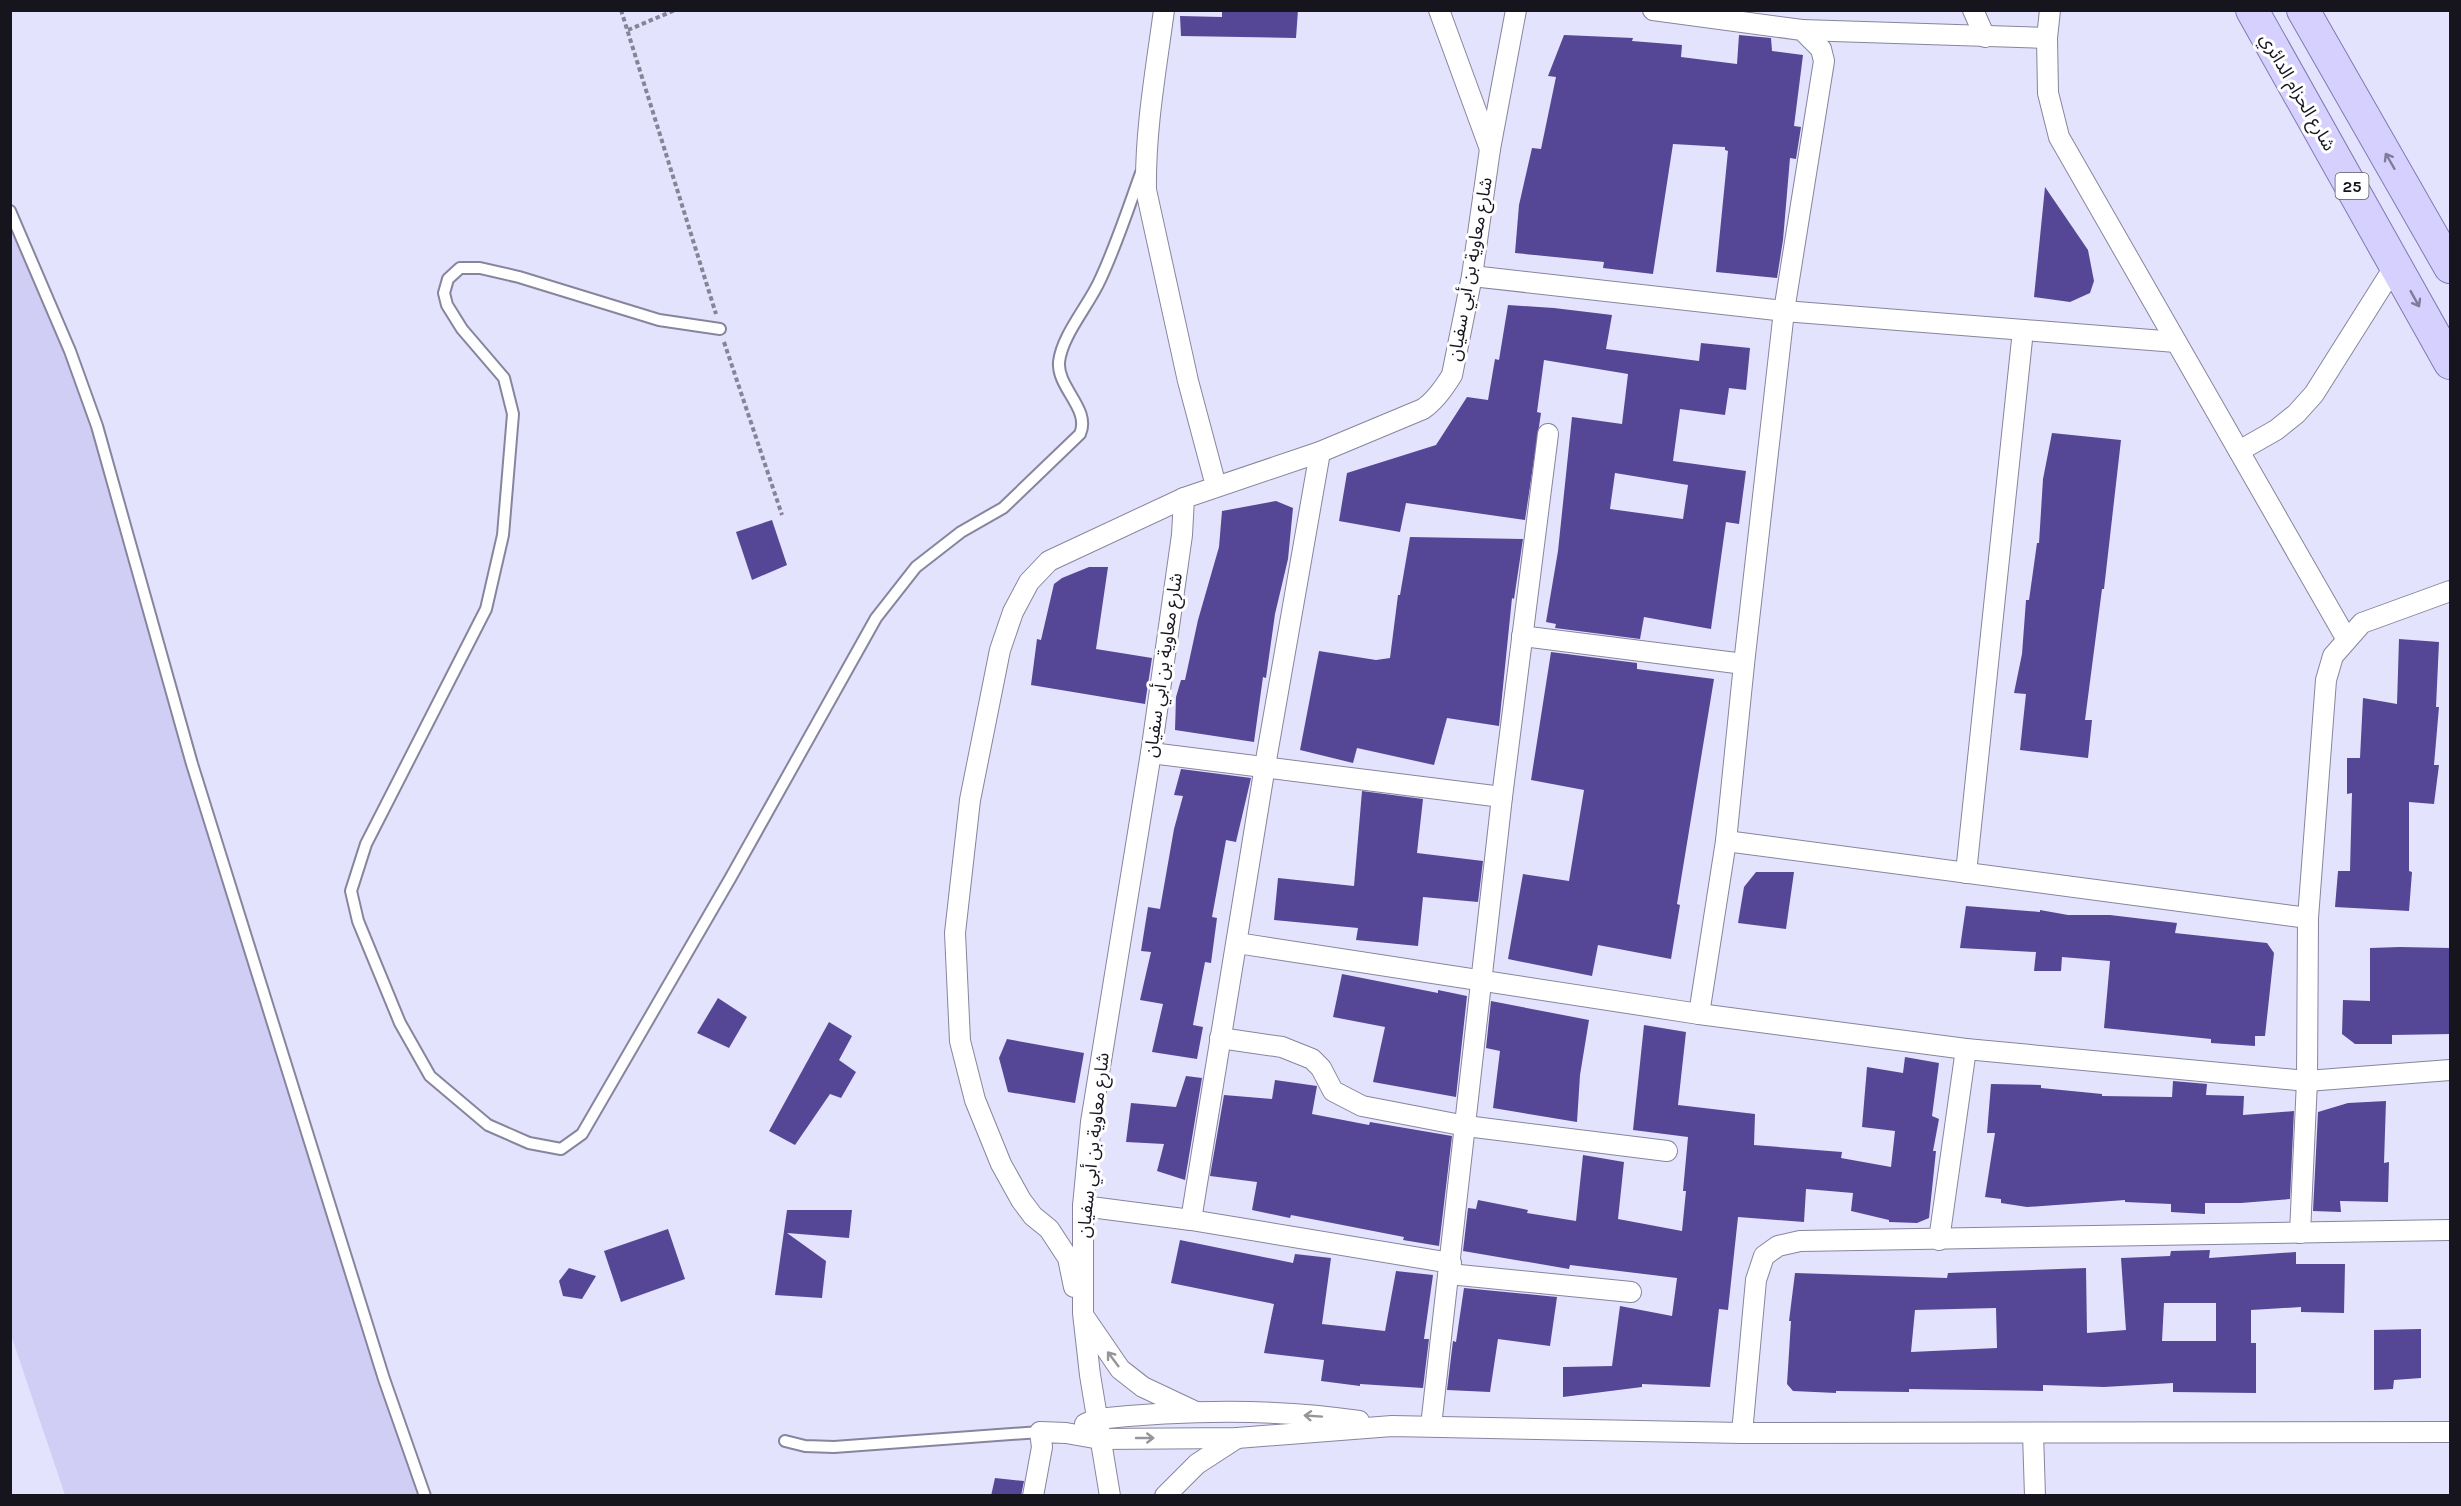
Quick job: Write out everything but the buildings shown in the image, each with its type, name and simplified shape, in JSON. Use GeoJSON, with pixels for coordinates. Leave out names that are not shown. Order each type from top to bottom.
{"type":"FeatureCollection","features":[{"type":"Feature","properties":{"kind":"main road","name":"شارع الحزام الدائري"},"geometry":{"type":"LineString","coordinates":[[2252,10],[2451,363]]}},
{"type":"Feature","properties":{"kind":"main road","name":"25"},"geometry":{"type":"LineString","coordinates":[[2303,10],[2451,267]]}},
{"type":"Feature","properties":{"kind":"main road"},"geometry":{"type":"LineString","coordinates":[[2370,219],[2409,192]]}},
{"type":"Feature","properties":{"kind":"street"},"geometry":{"type":"LineString","coordinates":[[1164,10],[1151,103],[1145,163],[1146,190],[1188,381],[1216,486]]}},
{"type":"Feature","properties":{"kind":"street"},"geometry":{"type":"LineString","coordinates":[[1438,10],[1490,149]]}},
{"type":"Feature","properties":{"kind":"street","name":"شارع معاوية بن أبي سفيان"},"geometry":{"type":"LineString","coordinates":[[1110,1496],[1083,1313],[1083,1206],[1098,1079],[1151,753],[1182,535],[1184,498],[1320,452],[1423,409],[1438,395],[1452,375],[1472,276],[1490,149],[1516,10]]}},
{"type":"Feature","properties":{"kind":"street"},"geometry":{"type":"LineString","coordinates":[[1653,10],[1802,30],[2047,38]]}},
{"type":"Feature","properties":{"kind":"street"},"geometry":{"type":"LineString","coordinates":[[1972,10],[1985,37]]}},
{"type":"Feature","properties":{"kind":"street"},"geometry":{"type":"LineString","coordinates":[[2050,10],[2047,38],[2048,93],[2059,137],[2346,638]]}},
{"type":"Feature","properties":{"kind":"street"},"geometry":{"type":"LineString","coordinates":[[1699,1014],[1726,841],[1784,311],[1824,61],[1821,49],[1802,30]]}},
{"type":"Feature","properties":{"kind":"street"},"geometry":{"type":"LineString","coordinates":[[2239,451],[2276,430],[2296,414],[2314,394],[2396,264]]}},
{"type":"Feature","properties":{"kind":"street"},"geometry":{"type":"LineString","coordinates":[[1472,276],[1784,311],[2176,342]]}},
{"type":"Feature","properties":{"kind":"street"},"geometry":{"type":"LineString","coordinates":[[1966,873],[2023,330]]}},
{"type":"Feature","properties":{"kind":"street"},"geometry":{"type":"LineString","coordinates":[[1431,1426],[1502,797],[1548,434]]}},
{"type":"Feature","properties":{"kind":"street"},"geometry":{"type":"LineString","coordinates":[[1191,1220],[1265,766],[1320,452]]}},
{"type":"Feature","properties":{"kind":"street"},"geometry":{"type":"LineString","coordinates":[[1184,498],[1049,561],[1029,582],[1013,612],[1000,650],[970,800],[955,933],[960,1041],[975,1100],[1001,1164],[1033,1216],[1049,1229],[1068,1258],[1083,1313],[1120,1369],[1143,1387],[1197,1412]]}},
{"type":"Feature","properties":{"kind":"street"},"geometry":{"type":"LineString","coordinates":[[2300,1233],[2307,1081],[2308,918],[2326,680],[2333,656],[2362,622],[2451,591]]}},
{"type":"Feature","properties":{"kind":"street"},"geometry":{"type":"LineString","coordinates":[[1522,636],[1744,664]]}},
{"type":"Feature","properties":{"kind":"street"},"geometry":{"type":"LineString","coordinates":[[1151,753],[1502,797]]}},
{"type":"Feature","properties":{"kind":"street"},"geometry":{"type":"LineString","coordinates":[[1726,841],[2308,918]]}},
{"type":"Feature","properties":{"kind":"street"},"geometry":{"type":"LineString","coordinates":[[1237,943],[1699,1014],[1966,1049],[2307,1081],[2451,1070]]}},
{"type":"Feature","properties":{"kind":"street"},"geometry":{"type":"LineString","coordinates":[[1220,1038],[1282,1047],[1312,1059],[1321,1068],[1334,1090],[1362,1106],[1466,1126],[1667,1151]]}},
{"type":"Feature","properties":{"kind":"street"},"geometry":{"type":"LineString","coordinates":[[1939,1240],[1966,1049]]}},
{"type":"Feature","properties":{"kind":"street"},"geometry":{"type":"LineString","coordinates":[[1083,1206],[1191,1220],[1450,1269],[1631,1292]]}},
{"type":"Feature","properties":{"kind":"street"},"geometry":{"type":"LineString","coordinates":[[1742,1433],[1756,1280],[1764,1256],[1778,1246],[1800,1241],[2451,1230]]}},
{"type":"Feature","properties":{"kind":"street"},"geometry":{"type":"LineString","coordinates":[[1066,1433],[1097,1419],[1197,1412],[1251,1412],[1334,1417],[1392,1426]]}},
{"type":"Feature","properties":{"kind":"street"},"geometry":{"type":"LineString","coordinates":[[1033,1496],[1042,1447],[1040,1432],[1066,1433],[1100,1439],[1237,1438],[1392,1426],[1742,1433],[2451,1432]]}},
{"type":"Feature","properties":{"kind":"street"},"geometry":{"type":"LineString","coordinates":[[2033,1433],[2035,1496]]}},
{"type":"Feature","properties":{"kind":"street"},"geometry":{"type":"LineString","coordinates":[[1165,1496],[1171,1487],[1197,1464],[1237,1438]]}},
{"type":"Feature","properties":{"kind":"lane"},"geometry":{"type":"LineString","coordinates":[[720,329],[659,320],[519,277],[480,268],[460,268],[448,279],[444,293],[447,305],[462,329],[504,378],[513,414],[503,535],[486,609],[366,844],[351,891],[358,921],[400,1023],[430,1076],[488,1125],[529,1143],[561,1149],[582,1134],[876,618],[915,567],[961,532],[1003,508],[1080,434],[1083,427],[1082,417],[1060,373],[1059,362],[1064,346],[1100,282],[1145,163]]}},
{"type":"Feature","properties":{"kind":"lane"},"geometry":{"type":"LineString","coordinates":[[10,211],[70,351],[97,426],[192,764],[377,1357],[425,1496]]}},
{"type":"Feature","properties":{"kind":"lane"},"geometry":{"type":"LineString","coordinates":[[785,1441],[805,1446],[834,1447],[1040,1432]]}},
{"type":"Feature","properties":{"kind":"path"},"geometry":{"type":"LineString","coordinates":[[621,10],[720,329],[782,514]]}},
{"type":"Feature","properties":{"kind":"path"},"geometry":{"type":"LineString","coordinates":[[628,30],[675,10]]}},
{"type":"Feature","properties":{"kind":"shaded area"},"geometry":{"type":"Polygon","coordinates":[[[10,208],[68,353],[145,590],[287,1062],[426,1495],[65,1495],[11,1335],[10,208]]]}}]}
